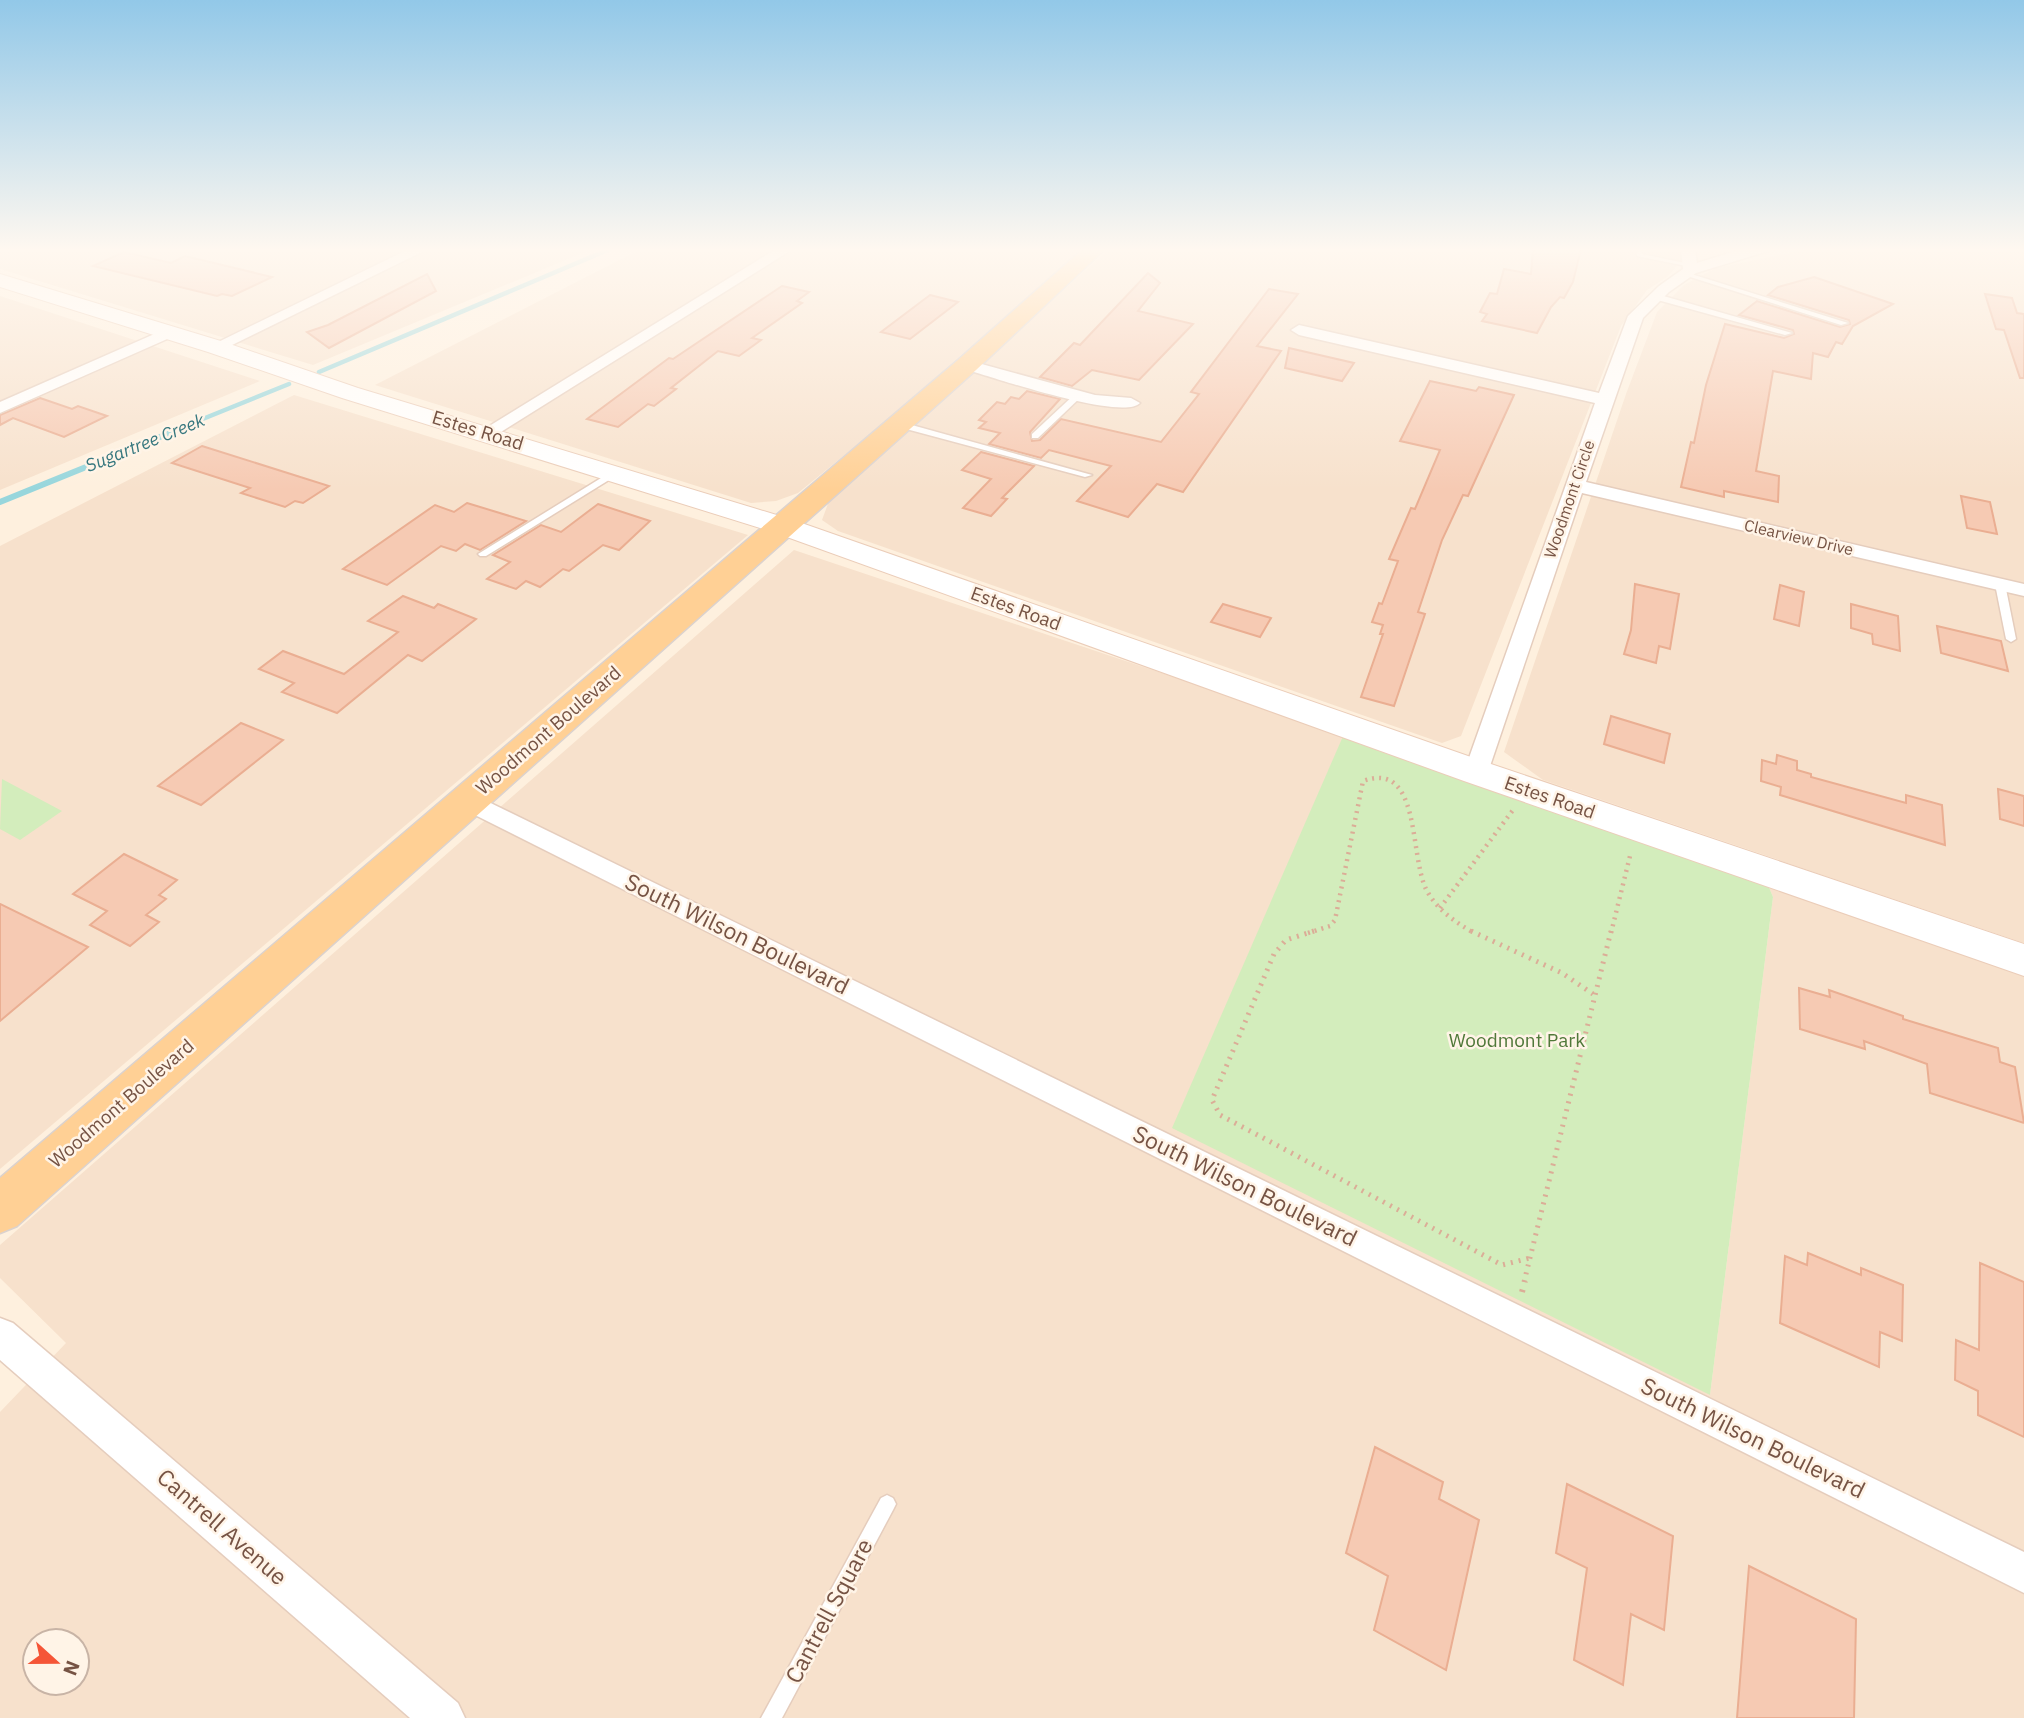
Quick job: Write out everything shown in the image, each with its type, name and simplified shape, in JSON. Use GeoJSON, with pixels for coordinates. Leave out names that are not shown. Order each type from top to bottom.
{"type":"FeatureCollection","features":[{"type":"Feature","properties":{"kind":"main road","name":"Estes Road"},"geometry":{"type":"LineString","coordinates":[[156,329],[350,393],[783,526],[1476,772],[2024,960]]}},
{"type":"Feature","properties":{"kind":"main road","name":"Woodmont Boulevard"},"geometry":{"type":"LineString","coordinates":[[0,1209],[1006,329]]}},
{"type":"Feature","properties":{"kind":"street"},"geometry":{"type":"LineString","coordinates":[[216,347],[253,329]]}},
{"type":"Feature","properties":{"kind":"street"},"geometry":{"type":"LineString","coordinates":[[487,433],[656,329]]}},
{"type":"Feature","properties":{"kind":"street","name":"Woodmont Circle"},"geometry":{"type":"LineString","coordinates":[[1476,772],[1573,485],[1631,329]]}},
{"type":"Feature","properties":{"kind":"street"},"geometry":{"type":"LineString","coordinates":[[1298,330],[1605,400]]}},
{"type":"Feature","properties":{"kind":"street"},"geometry":{"type":"LineString","coordinates":[[0,406],[168,333]]}},
{"type":"Feature","properties":{"kind":"street"},"geometry":{"type":"LineString","coordinates":[[967,365],[1079,395],[1131,403]]}},
{"type":"Feature","properties":{"kind":"street","name":"Clearview Drive"},"geometry":{"type":"LineString","coordinates":[[1573,485],[2024,590]]}},
{"type":"Feature","properties":{"kind":"street","name":"South Wilson Boulevard"},"geometry":{"type":"LineString","coordinates":[[466,800],[2024,1573]]}},
{"type":"Feature","properties":{"kind":"street","name":"Cantrell Avenue"},"geometry":{"type":"LineString","coordinates":[[0,1336],[443,1718]]}},
{"type":"Feature","properties":{"kind":"lane"},"geometry":{"type":"LineString","coordinates":[[1774,329],[1788,333]]}},
{"type":"Feature","properties":{"kind":"lane"},"geometry":{"type":"LineString","coordinates":[[1035,436],[1079,395]]}},
{"type":"Feature","properties":{"kind":"lane"},"geometry":{"type":"LineString","coordinates":[[898,424],[1088,475]]}},
{"type":"Feature","properties":{"kind":"lane"},"geometry":{"type":"LineString","coordinates":[[483,554],[614,473]]}},
{"type":"Feature","properties":{"kind":"lane"},"geometry":{"type":"LineString","coordinates":[[2000,584],[2011,639]]}},
{"type":"Feature","properties":{"kind":"lane","name":"Cantrell Square"},"geometry":{"type":"LineString","coordinates":[[771,1718],[887,1504]]}},
{"type":"Feature","properties":{"kind":"path"},"geometry":{"type":"LineString","coordinates":[[1530,1258],[1503,1265],[1220,1115],[1212,1100],[1274,954],[1286,940],[1330,926],[1335,920],[1363,781],[1386,777],[1398,782],[1405,793],[1423,879],[1430,898],[1440,908],[1463,927],[1566,975],[1593,994]]}},
{"type":"Feature","properties":{"kind":"path"},"geometry":{"type":"LineString","coordinates":[[1440,908],[1518,804]]}},
{"type":"Feature","properties":{"kind":"path"},"geometry":{"type":"LineString","coordinates":[[1515,1320],[1593,994],[1637,827]]}},
{"type":"Feature","properties":{"kind":"shaded area"},"geometry":{"type":"Polygon","coordinates":[[[0,329],[101,329],[260,381],[0,490],[0,329]]]}},
{"type":"Feature","properties":{"kind":"shaded area"},"geometry":{"type":"Polygon","coordinates":[[[196,329],[399,329],[313,365],[196,329]]]}},
{"type":"Feature","properties":{"kind":"shaded area"},"geometry":{"type":"Polygon","coordinates":[[[484,329],[991,329],[798,493],[776,501],[751,503],[375,385],[484,329]]]}},
{"type":"Feature","properties":{"kind":"shaded area"},"geometry":{"type":"Polygon","coordinates":[[[1020,329],[1620,329],[1461,736],[1442,743],[838,531],[822,520],[829,501],[1020,329]]]}},
{"type":"Feature","properties":{"kind":"shaded area"},"geometry":{"type":"Polygon","coordinates":[[[1651,329],[2024,329],[2024,943],[1543,780],[1504,752],[1651,329]]]}},
{"type":"Feature","properties":{"kind":"shaded area"},"geometry":{"type":"Polygon","coordinates":[[[294,395],[748,535],[0,1169],[0,546],[294,395]]]}},
{"type":"Feature","properties":{"kind":"shaded area"},"geometry":{"type":"Polygon","coordinates":[[[794,550],[1344,734],[1710,1395],[1773,897],[1766,880],[2024,966],[2024,1718],[0,1718],[0,1412],[66,1343],[0,1278],[0,1245],[794,550]]]}},
{"type":"Feature","properties":{"kind":"green space","name":"Woodmont Park"},"geometry":{"type":"Polygon","coordinates":[[[1344,734],[1766,880],[1773,897],[1710,1395],[1172,1128],[1344,734]]]}},
{"type":"Feature","properties":{"kind":"green space"},"geometry":{"type":"Polygon","coordinates":[[[2,779],[62,811],[20,840],[0,829],[2,779]]]}},
{"type":"Feature","properties":{"kind":"building"},"geometry":{"type":"Polygon","coordinates":[[[315,329],[364,329],[329,348],[307,332],[315,329]]]}},
{"type":"Feature","properties":{"kind":"building"},"geometry":{"type":"Polygon","coordinates":[[[718,329],[765,329],[752,338],[761,340],[739,356],[718,351],[671,388],[676,389],[654,406],[648,404],[618,427],[587,419],[669,358],[673,359],[718,329]]]}},
{"type":"Feature","properties":{"kind":"building"},"geometry":{"type":"Polygon","coordinates":[[[885,329],[923,329],[910,339],[881,332],[885,329]]]}},
{"type":"Feature","properties":{"kind":"building"},"geometry":{"type":"Polygon","coordinates":[[[1095,329],[1188,329],[1139,380],[1092,370],[1072,386],[1040,377],[1074,343],[1080,345],[1095,329]]]}},
{"type":"Feature","properties":{"kind":"building"},"geometry":{"type":"Polygon","coordinates":[[[1239,329],[1270,329],[1257,346],[1281,351],[1183,492],[1157,484],[1128,517],[1077,501],[1111,466],[1049,450],[1041,458],[989,444],[1000,433],[979,428],[986,422],[979,420],[997,402],[1005,404],[1011,397],[1019,399],[1027,391],[1060,399],[1030,432],[1032,441],[1040,440],[1061,419],[1161,442],[1199,394],[1191,392],[1239,329]]]}},
{"type":"Feature","properties":{"kind":"building"},"geometry":{"type":"Polygon","coordinates":[[[1519,329],[1539,329],[1537,333],[1519,329]]]}},
{"type":"Feature","properties":{"kind":"building"},"geometry":{"type":"Polygon","coordinates":[[[1723,329],[1747,329],[1784,338],[1794,334],[1790,329],[1851,329],[1842,344],[1836,342],[1828,357],[1813,353],[1811,379],[1773,371],[1756,471],[1779,476],[1778,502],[1724,491],[1724,497],[1681,487],[1691,442],[1694,443],[1706,385],[1723,329]]]}},
{"type":"Feature","properties":{"kind":"building"},"geometry":{"type":"Polygon","coordinates":[[[1997,329],[2024,329],[2024,378],[2020,378],[2004,330],[1997,329]]]}},
{"type":"Feature","properties":{"kind":"building"},"geometry":{"type":"Polygon","coordinates":[[[1289,348],[1354,363],[1342,381],[1285,368],[1289,348]]]}},
{"type":"Feature","properties":{"kind":"building"},"geometry":{"type":"Polygon","coordinates":[[[1430,381],[1476,391],[1479,387],[1514,395],[1468,496],[1463,495],[1442,540],[1418,612],[1425,614],[1394,706],[1361,697],[1383,634],[1380,634],[1383,625],[1372,622],[1379,603],[1382,604],[1398,561],[1389,559],[1411,508],[1415,509],[1440,450],[1400,441],[1430,381]]]}},
{"type":"Feature","properties":{"kind":"building"},"geometry":{"type":"Polygon","coordinates":[[[40,398],[72,409],[78,406],[107,416],[64,437],[13,418],[0,425],[0,415],[40,398]]]}},
{"type":"Feature","properties":{"kind":"building"},"geometry":{"type":"Polygon","coordinates":[[[202,446],[329,486],[303,503],[295,501],[285,507],[241,493],[250,488],[172,463],[202,446]]]}},
{"type":"Feature","properties":{"kind":"building"},"geometry":{"type":"Polygon","coordinates":[[[981,452],[1034,466],[1002,498],[1007,499],[991,516],[963,508],[991,479],[962,470],[981,452]]]}},
{"type":"Feature","properties":{"kind":"building"},"geometry":{"type":"Polygon","coordinates":[[[1961,496],[1990,502],[1997,534],[1967,528],[1961,496]]]}},
{"type":"Feature","properties":{"kind":"building"},"geometry":{"type":"Polygon","coordinates":[[[467,503],[526,521],[480,550],[465,544],[456,551],[441,546],[387,585],[343,569],[435,505],[454,512],[467,503]]]}},
{"type":"Feature","properties":{"kind":"building"},"geometry":{"type":"Polygon","coordinates":[[[598,504],[650,521],[619,550],[603,545],[569,571],[563,569],[540,587],[526,581],[516,589],[487,579],[510,562],[493,555],[541,525],[561,532],[598,504]]]}},
{"type":"Feature","properties":{"kind":"building"},"geometry":{"type":"Polygon","coordinates":[[[1635,584],[1679,594],[1670,649],[1659,646],[1656,663],[1624,654],[1631,630],[1635,584]]]}},
{"type":"Feature","properties":{"kind":"building"},"geometry":{"type":"Polygon","coordinates":[[[1780,585],[1804,592],[1799,626],[1774,619],[1780,585]]]}},
{"type":"Feature","properties":{"kind":"building"},"geometry":{"type":"Polygon","coordinates":[[[403,596],[434,608],[438,604],[476,619],[422,661],[408,655],[337,713],[282,692],[294,683],[259,669],[283,651],[344,674],[398,632],[368,621],[403,596]]]}},
{"type":"Feature","properties":{"kind":"building"},"geometry":{"type":"Polygon","coordinates":[[[1223,604],[1271,618],[1260,637],[1211,622],[1223,604]]]}},
{"type":"Feature","properties":{"kind":"building"},"geometry":{"type":"Polygon","coordinates":[[[1851,604],[1898,616],[1900,651],[1873,644],[1872,634],[1851,628],[1851,604]]]}},
{"type":"Feature","properties":{"kind":"building"},"geometry":{"type":"Polygon","coordinates":[[[1937,626],[2001,641],[2008,671],[1941,653],[1937,626]]]}},
{"type":"Feature","properties":{"kind":"building"},"geometry":{"type":"Polygon","coordinates":[[[1611,716],[1670,734],[1664,763],[1604,744],[1611,716]]]}},
{"type":"Feature","properties":{"kind":"building"},"geometry":{"type":"Polygon","coordinates":[[[241,723],[283,740],[201,805],[158,786],[241,723]]]}},
{"type":"Feature","properties":{"kind":"building"},"geometry":{"type":"Polygon","coordinates":[[[1777,755],[1797,761],[1797,770],[1811,774],[1811,777],[1906,803],[1906,795],[1942,805],[1945,845],[1780,795],[1781,787],[1761,781],[1762,760],[1776,764],[1777,755]]]}},
{"type":"Feature","properties":{"kind":"building"},"geometry":{"type":"Polygon","coordinates":[[[1998,789],[2024,796],[2024,826],[2000,819],[1998,789]]]}},
{"type":"Feature","properties":{"kind":"building"},"geometry":{"type":"Polygon","coordinates":[[[124,854],[177,880],[159,895],[166,899],[146,915],[159,922],[130,946],[90,925],[107,911],[73,894],[124,854]]]}},
{"type":"Feature","properties":{"kind":"building"},"geometry":{"type":"Polygon","coordinates":[[[0,904],[88,947],[0,1021],[0,904]]]}},
{"type":"Feature","properties":{"kind":"building"},"geometry":{"type":"Polygon","coordinates":[[[1799,988],[1830,997],[1829,990],[1903,1016],[1903,1019],[1998,1048],[2000,1062],[2015,1067],[2024,1123],[1930,1093],[1927,1064],[1864,1041],[1865,1049],[1800,1029],[1799,988]]]}},
{"type":"Feature","properties":{"kind":"building"},"geometry":{"type":"Polygon","coordinates":[[[1808,1253],[1861,1275],[1861,1268],[1903,1285],[1902,1341],[1880,1332],[1879,1367],[1780,1323],[1785,1256],[1807,1265],[1808,1253]]]}},
{"type":"Feature","properties":{"kind":"building"},"geometry":{"type":"Polygon","coordinates":[[[1980,1263],[2024,1282],[2024,1437],[1978,1415],[1978,1391],[1955,1380],[1956,1340],[1979,1350],[1980,1263]]]}},
{"type":"Feature","properties":{"kind":"building"},"geometry":{"type":"Polygon","coordinates":[[[1375,1447],[1443,1482],[1439,1499],[1479,1520],[1446,1670],[1374,1630],[1388,1576],[1346,1553],[1375,1447]]]}},
{"type":"Feature","properties":{"kind":"building"},"geometry":{"type":"Polygon","coordinates":[[[1567,1484],[1673,1536],[1664,1630],[1631,1614],[1623,1685],[1574,1660],[1587,1568],[1556,1553],[1567,1484]]]}},
{"type":"Feature","properties":{"kind":"building"},"geometry":{"type":"Polygon","coordinates":[[[1749,1566],[1856,1619],[1854,1718],[1737,1718],[1749,1566]]]}},
{"type":"Feature","properties":{"kind":"waterway"},"geometry":{"type":"LineString","coordinates":[[319,372],[420,329]]}},
{"type":"Feature","properties":{"kind":"waterway","name":"Sugartree Creek"},"geometry":{"type":"LineString","coordinates":[[178,429],[289,384]]}},
{"type":"Feature","properties":{"kind":"waterway","name":"Sugartree Creek"},"geometry":{"type":"LineString","coordinates":[[0,502],[182,428]]}}]}
